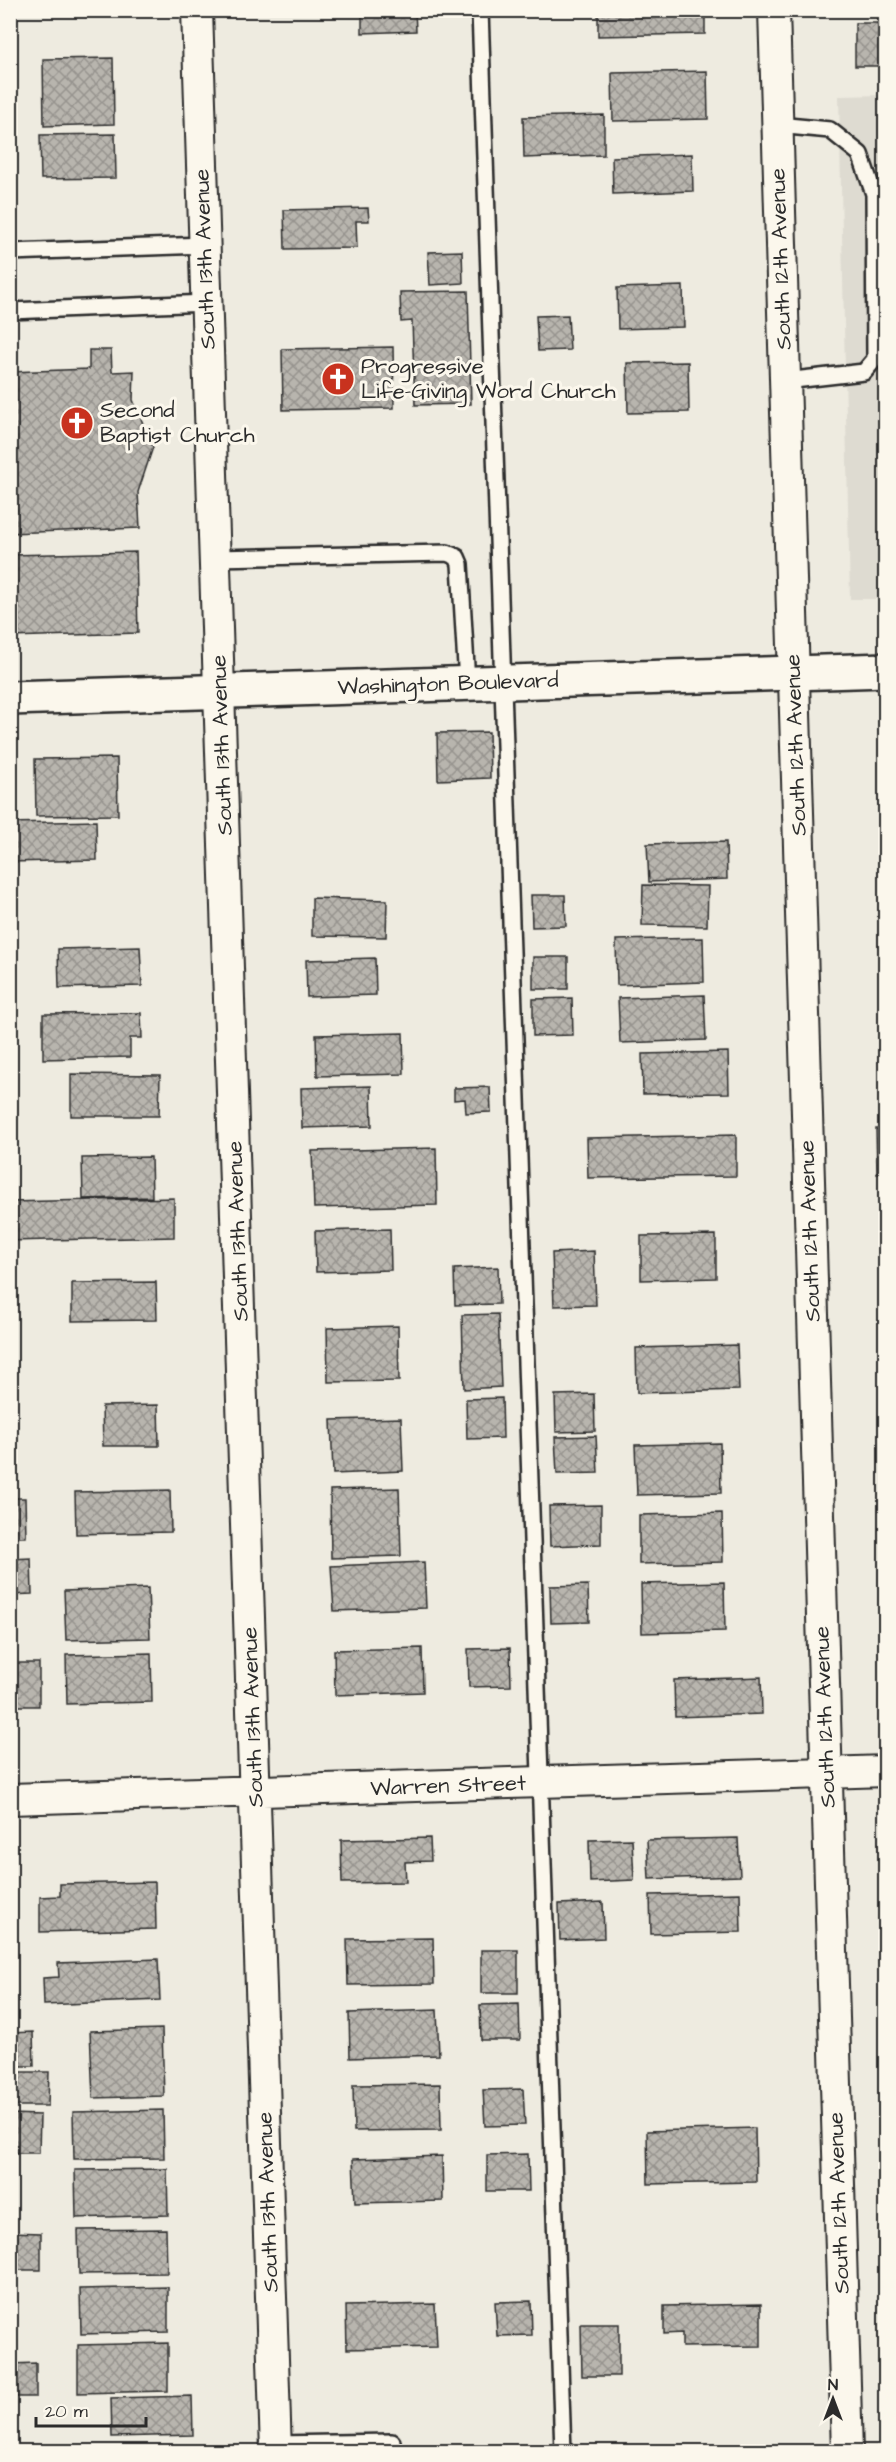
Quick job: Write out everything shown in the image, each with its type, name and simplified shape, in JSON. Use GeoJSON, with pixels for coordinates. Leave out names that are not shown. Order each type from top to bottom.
{"type":"FeatureCollection","features":[{"type":"Feature","properties":{"kind":"street","name":"South 13th Avenue"},"geometry":{"type":"LineString","coordinates":[[197,10],[276,2448]]}},
{"type":"Feature","properties":{"kind":"street","name":"South 12th Avenue"},"geometry":{"type":"LineString","coordinates":[[774,10],[847,2451]]}},
{"type":"Feature","properties":{"kind":"street","name":"Washington Boulevard"},"geometry":{"type":"LineString","coordinates":[[10,698],[885,670]]}},
{"type":"Feature","properties":{"kind":"street","name":"Warren Street"},"geometry":{"type":"LineString","coordinates":[[10,1799],[885,1771]]}},
{"type":"Feature","properties":{"kind":"lane"},"geometry":{"type":"LineString","coordinates":[[480,10],[563,2451]]}},
{"type":"Feature","properties":{"kind":"lane"},"geometry":{"type":"LineString","coordinates":[[777,125],[830,130],[860,154],[874,194],[875,359],[864,372],[785,381]]}},
{"type":"Feature","properties":{"kind":"lane"},"geometry":{"type":"LineString","coordinates":[[10,252],[205,245]]}},
{"type":"Feature","properties":{"kind":"lane"},"geometry":{"type":"LineString","coordinates":[[10,311],[207,303]]}},
{"type":"Feature","properties":{"kind":"lane"},"geometry":{"type":"LineString","coordinates":[[215,558],[447,553],[457,557],[460,564],[467,683]]}},
{"type":"Feature","properties":{"kind":"lane"},"geometry":{"type":"LineString","coordinates":[[276,2448],[392,2442]]}},
{"type":"Feature","properties":{"kind":"shaded area"},"geometry":{"type":"Polygon","coordinates":[[[885,95],[885,599],[850,599],[839,96],[885,95]]]}},
{"type":"Feature","properties":{"kind":"building"},"geometry":{"type":"Polygon","coordinates":[[[28,10],[112,10],[112,12],[28,13],[28,10]]]}},
{"type":"Feature","properties":{"kind":"building"},"geometry":{"type":"Polygon","coordinates":[[[362,10],[415,10],[416,31],[362,33],[362,10]]]}},
{"type":"Feature","properties":{"kind":"building"},"geometry":{"type":"Polygon","coordinates":[[[598,10],[705,10],[705,34],[598,36],[598,10]]]}},
{"type":"Feature","properties":{"kind":"building"},"geometry":{"type":"Polygon","coordinates":[[[878,10],[886,10],[886,18],[878,18],[878,10]]]}},
{"type":"Feature","properties":{"kind":"building"},"geometry":{"type":"Polygon","coordinates":[[[855,23],[886,23],[886,66],[855,66],[855,23]]]}},
{"type":"Feature","properties":{"kind":"building"},"geometry":{"type":"Polygon","coordinates":[[[113,58],[114,124],[44,126],[43,59],[113,58]]]}},
{"type":"Feature","properties":{"kind":"building"},"geometry":{"type":"Polygon","coordinates":[[[707,71],[708,119],[613,121],[612,73],[707,71]]]}},
{"type":"Feature","properties":{"kind":"building"},"geometry":{"type":"Polygon","coordinates":[[[604,115],[604,155],[524,158],[523,117],[604,115]]]}},
{"type":"Feature","properties":{"kind":"building"},"geometry":{"type":"Polygon","coordinates":[[[115,134],[116,178],[41,179],[40,135],[115,134]]]}},
{"type":"Feature","properties":{"kind":"building"},"geometry":{"type":"Polygon","coordinates":[[[692,154],[693,191],[613,194],[612,157],[692,154]]]}},
{"type":"Feature","properties":{"kind":"building"},"geometry":{"type":"Polygon","coordinates":[[[368,208],[369,221],[356,221],[357,248],[285,249],[284,210],[368,208]]]}},
{"type":"Feature","properties":{"kind":"building"},"geometry":{"type":"Polygon","coordinates":[[[462,251],[463,283],[430,285],[428,252],[462,251]]]}},
{"type":"Feature","properties":{"kind":"building"},"geometry":{"type":"Polygon","coordinates":[[[683,286],[684,327],[618,329],[617,288],[683,286]]]}},
{"type":"Feature","properties":{"kind":"building"},"geometry":{"type":"Polygon","coordinates":[[[468,291],[471,404],[415,405],[412,321],[401,322],[400,292],[468,291]]]}},
{"type":"Feature","properties":{"kind":"building"},"geometry":{"type":"Polygon","coordinates":[[[568,315],[570,350],[538,351],[536,316],[568,315]]]}},
{"type":"Feature","properties":{"kind":"building","name":"Progressive Life-Giving Word Church"},"geometry":{"type":"Polygon","coordinates":[[[393,347],[394,408],[283,410],[282,349],[393,347]]]}},
{"type":"Feature","properties":{"kind":"building","name":"Second Baptist Church"},"geometry":{"type":"Polygon","coordinates":[[[89,350],[111,350],[112,372],[134,371],[133,400],[153,447],[138,492],[140,528],[10,533],[10,372],[89,369],[89,350]]]}},
{"type":"Feature","properties":{"kind":"building"},"geometry":{"type":"Polygon","coordinates":[[[688,362],[689,412],[628,413],[627,363],[688,362]]]}},
{"type":"Feature","properties":{"kind":"building"},"geometry":{"type":"Polygon","coordinates":[[[136,552],[138,633],[10,637],[10,555],[136,552]]]}},
{"type":"Feature","properties":{"kind":"building"},"geometry":{"type":"Polygon","coordinates":[[[489,732],[490,778],[438,780],[437,733],[489,732]]]}},
{"type":"Feature","properties":{"kind":"building"},"geometry":{"type":"Polygon","coordinates":[[[117,758],[118,815],[36,816],[35,759],[117,758]]]}},
{"type":"Feature","properties":{"kind":"building"},"geometry":{"type":"Polygon","coordinates":[[[10,782],[16,782],[17,808],[10,808],[10,782]]]}},
{"type":"Feature","properties":{"kind":"building"},"geometry":{"type":"Polygon","coordinates":[[[96,821],[97,860],[10,862],[10,823],[96,821]]]}},
{"type":"Feature","properties":{"kind":"building"},"geometry":{"type":"Polygon","coordinates":[[[726,842],[727,879],[649,882],[647,844],[726,842]]]}},
{"type":"Feature","properties":{"kind":"building"},"geometry":{"type":"Polygon","coordinates":[[[643,885],[708,886],[707,926],[642,925],[643,885]]]}},
{"type":"Feature","properties":{"kind":"building"},"geometry":{"type":"Polygon","coordinates":[[[531,895],[565,895],[566,926],[532,927],[531,895]]]}},
{"type":"Feature","properties":{"kind":"building"},"geometry":{"type":"Polygon","coordinates":[[[312,898],[387,900],[386,937],[312,936],[312,898]]]}},
{"type":"Feature","properties":{"kind":"building"},"geometry":{"type":"Polygon","coordinates":[[[703,938],[704,982],[617,985],[616,940],[703,938]]]}},
{"type":"Feature","properties":{"kind":"building"},"geometry":{"type":"Polygon","coordinates":[[[140,947],[142,986],[59,988],[58,949],[140,947]]]}},
{"type":"Feature","properties":{"kind":"building"},"geometry":{"type":"Polygon","coordinates":[[[533,957],[568,957],[568,989],[533,989],[533,957]]]}},
{"type":"Feature","properties":{"kind":"building"},"geometry":{"type":"Polygon","coordinates":[[[375,958],[376,995],[307,997],[306,960],[375,958]]]}},
{"type":"Feature","properties":{"kind":"building"},"geometry":{"type":"Polygon","coordinates":[[[704,995],[706,1040],[620,1043],[618,998],[704,995]]]}},
{"type":"Feature","properties":{"kind":"building"},"geometry":{"type":"Polygon","coordinates":[[[572,998],[573,1035],[533,1036],[533,999],[572,998]]]}},
{"type":"Feature","properties":{"kind":"building"},"geometry":{"type":"Polygon","coordinates":[[[882,1002],[886,1002],[886,1045],[882,1045],[882,1002]]]}},
{"type":"Feature","properties":{"kind":"building"},"geometry":{"type":"Polygon","coordinates":[[[141,1013],[142,1038],[130,1038],[130,1057],[43,1059],[43,1014],[141,1013]]]}},
{"type":"Feature","properties":{"kind":"building"},"geometry":{"type":"Polygon","coordinates":[[[403,1033],[404,1074],[317,1076],[316,1035],[403,1033]]]}},
{"type":"Feature","properties":{"kind":"building"},"geometry":{"type":"Polygon","coordinates":[[[728,1052],[729,1093],[643,1094],[642,1054],[728,1052]]]}},
{"type":"Feature","properties":{"kind":"building"},"geometry":{"type":"Polygon","coordinates":[[[884,1065],[886,1065],[886,1111],[885,1111],[884,1065]]]}},
{"type":"Feature","properties":{"kind":"building"},"geometry":{"type":"Polygon","coordinates":[[[71,1074],[160,1075],[159,1116],[71,1116],[71,1074]]]}},
{"type":"Feature","properties":{"kind":"building"},"geometry":{"type":"Polygon","coordinates":[[[371,1086],[372,1126],[302,1128],[301,1088],[371,1086]]]}},
{"type":"Feature","properties":{"kind":"building"},"geometry":{"type":"Polygon","coordinates":[[[490,1087],[491,1112],[466,1113],[465,1099],[454,1100],[454,1088],[490,1087]]]}},
{"type":"Feature","properties":{"kind":"building"},"geometry":{"type":"Polygon","coordinates":[[[876,1129],[886,1129],[886,1174],[877,1174],[876,1129]]]}},
{"type":"Feature","properties":{"kind":"building"},"geometry":{"type":"Polygon","coordinates":[[[736,1135],[736,1176],[588,1178],[587,1138],[736,1135]]]}},
{"type":"Feature","properties":{"kind":"building"},"geometry":{"type":"Polygon","coordinates":[[[436,1148],[437,1205],[314,1208],[312,1151],[436,1148]]]}},
{"type":"Feature","properties":{"kind":"building"},"geometry":{"type":"Polygon","coordinates":[[[151,1157],[152,1197],[83,1199],[82,1158],[151,1157]]]}},
{"type":"Feature","properties":{"kind":"building"},"geometry":{"type":"Polygon","coordinates":[[[174,1198],[174,1237],[10,1241],[10,1202],[174,1198]]]}},
{"type":"Feature","properties":{"kind":"building"},"geometry":{"type":"Polygon","coordinates":[[[390,1229],[391,1270],[316,1272],[315,1231],[390,1229]]]}},
{"type":"Feature","properties":{"kind":"building"},"geometry":{"type":"Polygon","coordinates":[[[716,1235],[716,1278],[641,1280],[641,1236],[716,1235]]]}},
{"type":"Feature","properties":{"kind":"building"},"geometry":{"type":"Polygon","coordinates":[[[594,1251],[596,1305],[554,1306],[552,1253],[594,1251]]]}},
{"type":"Feature","properties":{"kind":"building"},"geometry":{"type":"Polygon","coordinates":[[[498,1267],[499,1304],[455,1305],[454,1269],[498,1267]]]}},
{"type":"Feature","properties":{"kind":"building"},"geometry":{"type":"Polygon","coordinates":[[[156,1282],[157,1320],[72,1321],[72,1283],[156,1282]]]}},
{"type":"Feature","properties":{"kind":"building"},"geometry":{"type":"Polygon","coordinates":[[[498,1314],[501,1387],[464,1389],[462,1315],[498,1314]]]}},
{"type":"Feature","properties":{"kind":"building"},"geometry":{"type":"Polygon","coordinates":[[[398,1326],[399,1381],[328,1382],[327,1328],[398,1326]]]}},
{"type":"Feature","properties":{"kind":"building"},"geometry":{"type":"Polygon","coordinates":[[[737,1345],[739,1390],[637,1393],[636,1348],[737,1345]]]}},
{"type":"Feature","properties":{"kind":"building"},"geometry":{"type":"Polygon","coordinates":[[[883,1380],[886,1380],[886,1421],[884,1421],[883,1380]]]}},
{"type":"Feature","properties":{"kind":"building"},"geometry":{"type":"Polygon","coordinates":[[[594,1394],[595,1431],[556,1432],[555,1395],[594,1394]]]}},
{"type":"Feature","properties":{"kind":"building"},"geometry":{"type":"Polygon","coordinates":[[[502,1398],[503,1438],[467,1439],[466,1399],[502,1398]]]}},
{"type":"Feature","properties":{"kind":"building"},"geometry":{"type":"Polygon","coordinates":[[[158,1405],[159,1446],[103,1446],[102,1406],[158,1405]]]}},
{"type":"Feature","properties":{"kind":"building"},"geometry":{"type":"Polygon","coordinates":[[[401,1418],[403,1471],[333,1474],[331,1420],[401,1418]]]}},
{"type":"Feature","properties":{"kind":"building"},"geometry":{"type":"Polygon","coordinates":[[[596,1436],[598,1473],[557,1474],[555,1437],[596,1436]]]}},
{"type":"Feature","properties":{"kind":"building"},"geometry":{"type":"Polygon","coordinates":[[[720,1443],[721,1493],[637,1495],[635,1445],[720,1443]]]}},
{"type":"Feature","properties":{"kind":"building"},"geometry":{"type":"Polygon","coordinates":[[[399,1488],[401,1556],[331,1558],[330,1490],[399,1488]]]}},
{"type":"Feature","properties":{"kind":"building"},"geometry":{"type":"Polygon","coordinates":[[[170,1490],[171,1532],[76,1534],[75,1492],[170,1490]]]}},
{"type":"Feature","properties":{"kind":"building"},"geometry":{"type":"Polygon","coordinates":[[[10,1498],[25,1498],[26,1537],[10,1537],[10,1498]]]}},
{"type":"Feature","properties":{"kind":"building"},"geometry":{"type":"Polygon","coordinates":[[[601,1505],[601,1544],[550,1546],[549,1506],[601,1505]]]}},
{"type":"Feature","properties":{"kind":"building"},"geometry":{"type":"Polygon","coordinates":[[[722,1513],[723,1562],[639,1564],[639,1515],[722,1513]]]}},
{"type":"Feature","properties":{"kind":"building"},"geometry":{"type":"Polygon","coordinates":[[[31,1558],[32,1594],[10,1595],[10,1559],[31,1558]]]}},
{"type":"Feature","properties":{"kind":"building"},"geometry":{"type":"Polygon","coordinates":[[[424,1562],[426,1608],[334,1611],[331,1566],[424,1562]]]}},
{"type":"Feature","properties":{"kind":"building"},"geometry":{"type":"Polygon","coordinates":[[[724,1582],[725,1631],[642,1633],[641,1584],[724,1582]]]}},
{"type":"Feature","properties":{"kind":"building"},"geometry":{"type":"Polygon","coordinates":[[[588,1585],[589,1622],[551,1623],[550,1586],[588,1585]]]}},
{"type":"Feature","properties":{"kind":"building"},"geometry":{"type":"Polygon","coordinates":[[[148,1588],[150,1638],[66,1640],[64,1591],[148,1588]]]}},
{"type":"Feature","properties":{"kind":"building"},"geometry":{"type":"Polygon","coordinates":[[[422,1648],[423,1692],[335,1695],[334,1650],[422,1648]]]}},
{"type":"Feature","properties":{"kind":"building"},"geometry":{"type":"Polygon","coordinates":[[[510,1648],[511,1686],[469,1687],[468,1649],[510,1648]]]}},
{"type":"Feature","properties":{"kind":"building"},"geometry":{"type":"Polygon","coordinates":[[[151,1653],[152,1702],[67,1704],[66,1655],[151,1653]]]}},
{"type":"Feature","properties":{"kind":"building"},"geometry":{"type":"Polygon","coordinates":[[[10,1663],[39,1663],[39,1706],[10,1706],[10,1663]]]}},
{"type":"Feature","properties":{"kind":"building"},"geometry":{"type":"Polygon","coordinates":[[[761,1677],[762,1714],[675,1717],[674,1680],[761,1677]]]}},
{"type":"Feature","properties":{"kind":"building"},"geometry":{"type":"Polygon","coordinates":[[[430,1838],[431,1861],[405,1862],[406,1882],[342,1883],[341,1840],[430,1838]]]}},
{"type":"Feature","properties":{"kind":"building"},"geometry":{"type":"Polygon","coordinates":[[[738,1838],[740,1876],[649,1879],[647,1840],[738,1838]]]}},
{"type":"Feature","properties":{"kind":"building"},"geometry":{"type":"Polygon","coordinates":[[[632,1839],[634,1880],[590,1882],[589,1840],[632,1839]]]}},
{"type":"Feature","properties":{"kind":"building"},"geometry":{"type":"Polygon","coordinates":[[[155,1882],[156,1929],[40,1932],[40,1897],[60,1896],[60,1884],[155,1882]]]}},
{"type":"Feature","properties":{"kind":"building"},"geometry":{"type":"Polygon","coordinates":[[[740,1893],[741,1932],[651,1934],[650,1895],[740,1893]]]}},
{"type":"Feature","properties":{"kind":"building"},"geometry":{"type":"Polygon","coordinates":[[[603,1902],[604,1938],[560,1940],[559,1904],[603,1902]]]}},
{"type":"Feature","properties":{"kind":"building"},"geometry":{"type":"Polygon","coordinates":[[[433,1938],[434,1984],[348,1985],[347,1939],[433,1938]]]}},
{"type":"Feature","properties":{"kind":"building"},"geometry":{"type":"Polygon","coordinates":[[[481,1950],[518,1950],[518,1993],[481,1993],[481,1950]]]}},
{"type":"Feature","properties":{"kind":"building"},"geometry":{"type":"Polygon","coordinates":[[[158,1959],[160,2000],[44,2005],[43,1978],[59,1977],[58,1963],[158,1959]]]}},
{"type":"Feature","properties":{"kind":"building"},"geometry":{"type":"Polygon","coordinates":[[[519,2004],[520,2040],[481,2040],[480,2005],[519,2004]]]}},
{"type":"Feature","properties":{"kind":"building"},"geometry":{"type":"Polygon","coordinates":[[[437,2010],[439,2055],[350,2058],[349,2013],[437,2010]]]}},
{"type":"Feature","properties":{"kind":"building"},"geometry":{"type":"Polygon","coordinates":[[[162,2029],[164,2096],[93,2098],[90,2031],[162,2029]]]}},
{"type":"Feature","properties":{"kind":"building"},"geometry":{"type":"Polygon","coordinates":[[[33,2032],[34,2066],[10,2066],[10,2033],[33,2032]]]}},
{"type":"Feature","properties":{"kind":"building"},"geometry":{"type":"Polygon","coordinates":[[[10,2072],[49,2072],[48,2106],[10,2106],[10,2072]]]}},
{"type":"Feature","properties":{"kind":"building"},"geometry":{"type":"Polygon","coordinates":[[[440,2084],[441,2130],[354,2131],[353,2085],[440,2084]]]}},
{"type":"Feature","properties":{"kind":"building"},"geometry":{"type":"Polygon","coordinates":[[[523,2089],[525,2125],[485,2126],[483,2090],[523,2089]]]}},
{"type":"Feature","properties":{"kind":"building"},"geometry":{"type":"Polygon","coordinates":[[[163,2110],[164,2158],[74,2159],[73,2112],[163,2110]]]}},
{"type":"Feature","properties":{"kind":"building"},"geometry":{"type":"Polygon","coordinates":[[[10,2114],[40,2115],[39,2153],[10,2153],[10,2114]]]}},
{"type":"Feature","properties":{"kind":"building"},"geometry":{"type":"Polygon","coordinates":[[[755,2128],[756,2182],[648,2184],[647,2131],[755,2128]]]}},
{"type":"Feature","properties":{"kind":"building"},"geometry":{"type":"Polygon","coordinates":[[[528,2154],[529,2191],[487,2191],[487,2155],[528,2154]]]}},
{"type":"Feature","properties":{"kind":"building"},"geometry":{"type":"Polygon","coordinates":[[[442,2156],[443,2201],[355,2203],[353,2159],[442,2156]]]}},
{"type":"Feature","properties":{"kind":"building"},"geometry":{"type":"Polygon","coordinates":[[[167,2169],[168,2215],[76,2218],[75,2170],[167,2169]]]}},
{"type":"Feature","properties":{"kind":"building"},"geometry":{"type":"Polygon","coordinates":[[[166,2229],[167,2273],[79,2274],[78,2230],[166,2229]]]}},
{"type":"Feature","properties":{"kind":"building"},"geometry":{"type":"Polygon","coordinates":[[[10,2232],[41,2233],[41,2270],[10,2270],[10,2232]]]}},
{"type":"Feature","properties":{"kind":"building"},"geometry":{"type":"Polygon","coordinates":[[[168,2287],[168,2332],[81,2334],[80,2289],[168,2287]]]}},
{"type":"Feature","properties":{"kind":"building"},"geometry":{"type":"Polygon","coordinates":[[[531,2301],[532,2335],[497,2336],[495,2302],[531,2301]]]}},
{"type":"Feature","properties":{"kind":"building"},"geometry":{"type":"Polygon","coordinates":[[[435,2304],[437,2347],[347,2349],[346,2306],[435,2304]]]}},
{"type":"Feature","properties":{"kind":"building"},"geometry":{"type":"Polygon","coordinates":[[[761,2304],[761,2346],[682,2347],[682,2333],[664,2334],[664,2306],[761,2304]]]}},
{"type":"Feature","properties":{"kind":"building"},"geometry":{"type":"Polygon","coordinates":[[[581,2324],[619,2324],[619,2376],[582,2376],[581,2324]]]}},
{"type":"Feature","properties":{"kind":"building"},"geometry":{"type":"Polygon","coordinates":[[[168,2343],[168,2391],[78,2393],[78,2345],[168,2343]]]}},
{"type":"Feature","properties":{"kind":"building"},"geometry":{"type":"Polygon","coordinates":[[[36,2363],[36,2397],[10,2397],[10,2364],[36,2363]]]}},
{"type":"Feature","properties":{"kind":"building"},"geometry":{"type":"Polygon","coordinates":[[[192,2396],[193,2435],[112,2437],[111,2398],[192,2396]]]}},
{"type":"Feature","properties":{"kind":"place","name":"Progressive Life-Giving Word Church"},"geometry":{"type":"Point","coordinates":[338,379]}},
{"type":"Feature","properties":{"kind":"place","name":"Second Baptist Church"},"geometry":{"type":"Point","coordinates":[77,423]}}]}
